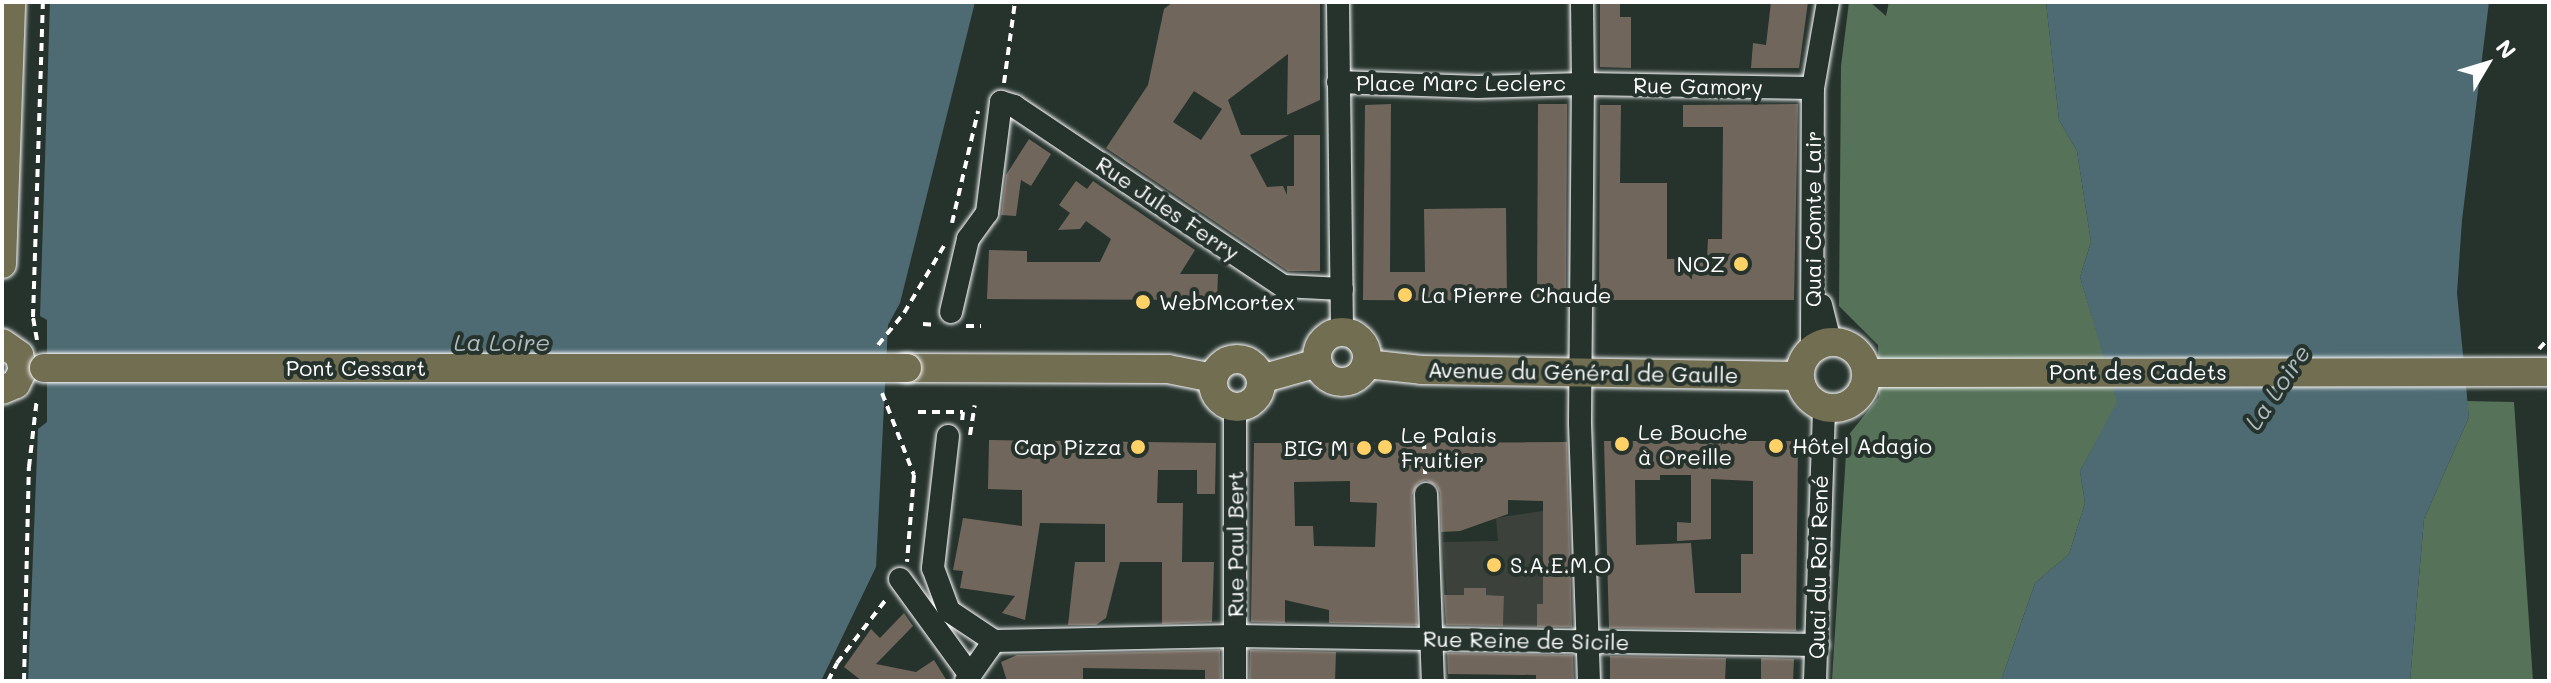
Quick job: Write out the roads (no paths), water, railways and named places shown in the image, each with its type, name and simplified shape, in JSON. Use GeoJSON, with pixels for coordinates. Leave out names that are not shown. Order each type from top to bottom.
{"type":"FeatureCollection","features":[{"type":"Feature","properties":{"kind":"main road"},"geometry":{"type":"LineString","coordinates":[[2,264],[5,78],[11,2]]}},
{"type":"Feature","properties":{"kind":"main road"},"geometry":{"type":"LineString","coordinates":[[1342,332],[1362,342],[1366,364],[1355,378],[1337,382],[1322,372],[1318,363],[1320,345],[1326,338],[1342,332]]}},
{"type":"Feature","properties":{"kind":"main road"},"geometry":{"type":"LineString","coordinates":[[2,343],[36,368],[16,384],[2,390]]}},
{"type":"Feature","properties":{"kind":"main road"},"geometry":{"type":"LineString","coordinates":[[1821,346],[1850,346],[1864,362],[1866,373],[1865,383],[1854,400],[1845,405],[1824,406],[1807,395],[1800,376],[1805,357],[1821,346]]}},
{"type":"Feature","properties":{"kind":"main road"},"geometry":{"type":"LineString","coordinates":[[1237,358],[1253,364],[1261,379],[1255,400],[1235,407],[1218,397],[1213,378],[1222,364],[1237,358]]}},
{"type":"Feature","properties":{"kind":"main road"},"geometry":{"type":"LineString","coordinates":[[1261,379],[1318,363]]}},
{"type":"Feature","properties":{"kind":"main road","name":"Avenue du Général de Gaulle"},"geometry":{"type":"LineString","coordinates":[[1366,364],[1422,370],[1800,376]]}},
{"type":"Feature","properties":{"kind":"main road","name":"Pont Cessart"},"geometry":{"type":"LineString","coordinates":[[36,368],[1168,369],[1213,378]]}},
{"type":"Feature","properties":{"kind":"main road","name":"Pont des Cadets"},"geometry":{"type":"LineString","coordinates":[[1866,373],[2538,371]]}},
{"type":"Feature","properties":{"kind":"street","name":"Place Marc Leclerc"},"geometry":{"type":"LineString","coordinates":[[1338,2],[1338,82],[1478,87],[1583,84],[1582,2]]}},
{"type":"Feature","properties":{"kind":"street","name":"Quai Comte Lair"},"geometry":{"type":"LineString","coordinates":[[1821,346],[1819,112],[1813,88],[1828,2]]}},
{"type":"Feature","properties":{"kind":"street"},"geometry":{"type":"LineString","coordinates":[[1338,82],[1342,332]]}},
{"type":"Feature","properties":{"kind":"street"},"geometry":{"type":"LineString","coordinates":[[1583,84],[1580,371],[1589,681]]}},
{"type":"Feature","properties":{"kind":"street","name":"Rue Gamory"},"geometry":{"type":"LineString","coordinates":[[1583,84],[1813,88]]}},
{"type":"Feature","properties":{"kind":"street","name":"Rue Jules Ferry"},"geometry":{"type":"LineString","coordinates":[[951,312],[968,239],[987,213],[1001,102],[1014,106],[1283,286],[1342,289]]}},
{"type":"Feature","properties":{"kind":"street","name":"Quai du Roi René"},"geometry":{"type":"LineString","coordinates":[[1815,681],[1824,406]]}},
{"type":"Feature","properties":{"kind":"street","name":"Rue Paul Bert"},"geometry":{"type":"LineString","coordinates":[[1235,407],[1235,681]]}},
{"type":"Feature","properties":{"kind":"street"},"geometry":{"type":"LineString","coordinates":[[900,579],[968,678],[994,641],[949,611],[933,568],[948,436]]}},
{"type":"Feature","properties":{"kind":"street"},"geometry":{"type":"LineString","coordinates":[[1426,494],[1433,681]]}},
{"type":"Feature","properties":{"kind":"street","name":"Rue Reine de Sicile"},"geometry":{"type":"LineString","coordinates":[[994,641],[1235,636],[1818,645]]}},
{"type":"Feature","properties":{"kind":"water","name":"La Loire"},"geometry":{"type":"Polygon","coordinates":[[[50,2],[975,2],[900,303],[888,325],[876,567],[821,681],[28,681],[38,429],[47,422],[47,320],[40,316],[50,2]]]}},
{"type":"Feature","properties":{"kind":"water","name":"La Loire"},"geometry":{"type":"Polygon","coordinates":[[[2046,2],[2489,2],[2462,220],[2457,293],[2469,417],[2424,519],[2410,681],[2001,681],[2035,583],[2069,554],[2085,503],[2080,471],[2117,402],[2080,277],[2091,242],[2077,151],[2059,120],[2046,2]]]}},
{"type":"Feature","properties":{"kind":"place","name":"NOZ"},"geometry":{"type":"Point","coordinates":[1741,264]}},
{"type":"Feature","properties":{"kind":"place","name":"La Pierre Chaude"},"geometry":{"type":"Point","coordinates":[1405,295]}},
{"type":"Feature","properties":{"kind":"place","name":"WebMcortex"},"geometry":{"type":"Point","coordinates":[1143,302]}},
{"type":"Feature","properties":{"kind":"place","name":"Le Bouche à Oreille"},"geometry":{"type":"Point","coordinates":[1622,444]}},
{"type":"Feature","properties":{"kind":"place","name":"Hôtel Adagio"},"geometry":{"type":"Point","coordinates":[1776,446]}},
{"type":"Feature","properties":{"kind":"place","name":"Cap Pizza"},"geometry":{"type":"Point","coordinates":[1138,447]}},
{"type":"Feature","properties":{"kind":"place","name":"Le Palais Fruitier"},"geometry":{"type":"Point","coordinates":[1385,447]}},
{"type":"Feature","properties":{"kind":"place","name":"BIG M"},"geometry":{"type":"Point","coordinates":[1364,448]}},
{"type":"Feature","properties":{"kind":"place","name":"S.A.E.M.O"},"geometry":{"type":"Point","coordinates":[1494,565]}}]}
